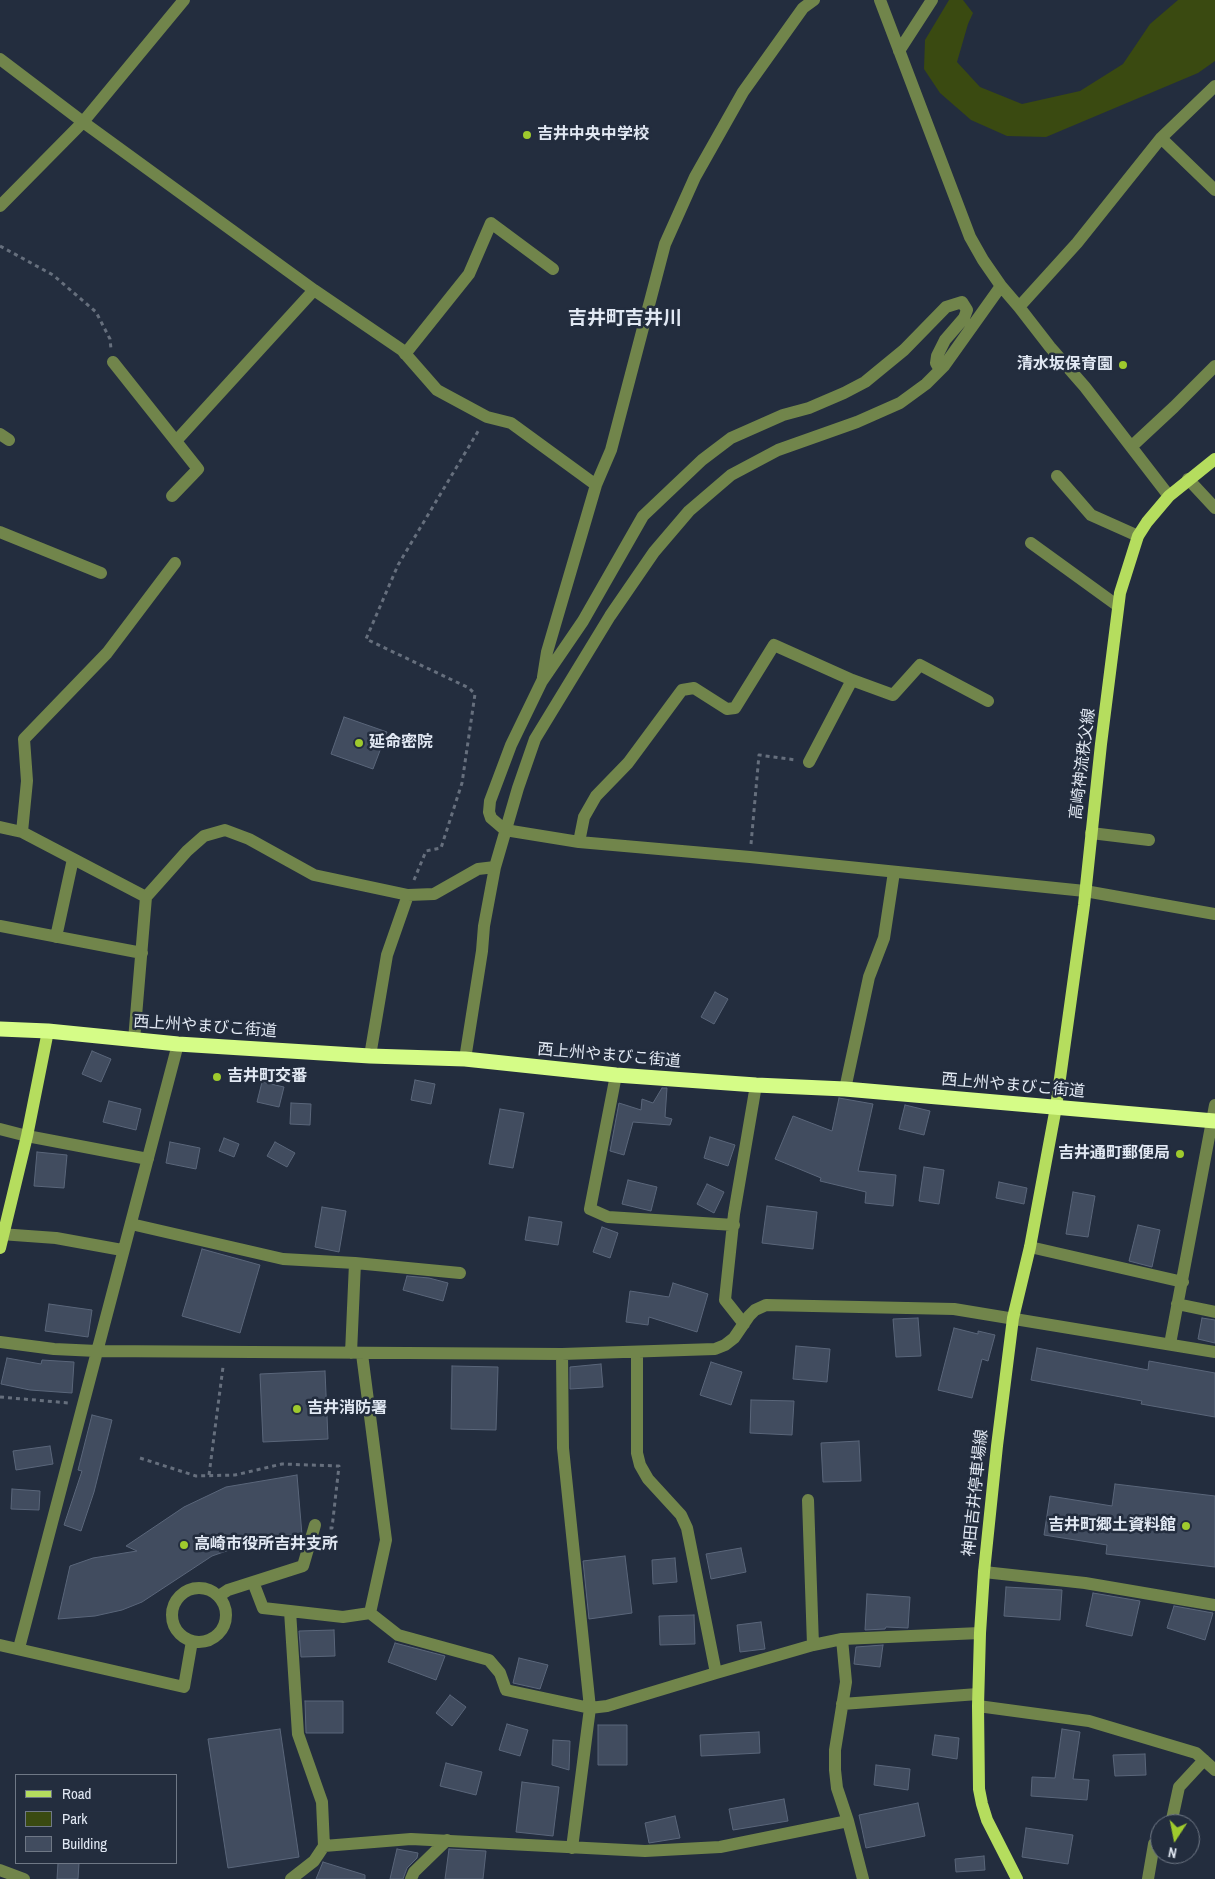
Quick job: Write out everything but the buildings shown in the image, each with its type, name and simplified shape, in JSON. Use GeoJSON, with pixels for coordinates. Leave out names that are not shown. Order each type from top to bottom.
{"type":"FeatureCollection","features":[{"type":"Feature","properties":{"kind":"highway","name":"西上州やまびこ街道"},"geometry":{"type":"LineString","coordinates":[[0,1029],[48,1031],[178,1044],[370,1056],[465,1059],[616,1075],[845,1089],[1214,1120]]}},
{"type":"Feature","properties":{"kind":"main road","name":"高崎神流秩父線"},"geometry":{"type":"LineString","coordinates":[[1056,1107],[1085,891],[1120,593],[1138,536],[1146,522],[1169,496],[1215,459]]}},
{"type":"Feature","properties":{"kind":"main road"},"geometry":{"type":"LineString","coordinates":[[0,1248],[1,1234],[26,1136],[48,1031]]}},
{"type":"Feature","properties":{"kind":"main road","name":"神田吉井停車場線"},"geometry":{"type":"LineString","coordinates":[[1017,1879],[987,1820],[979,1789],[978,1700],[980,1633],[984,1572],[997,1446],[1013,1318],[1030,1246],[1056,1107]]}},
{"type":"Feature","properties":{"kind":"street"},"geometry":{"type":"LineString","coordinates":[[0,206],[83,122],[184,0]]}},
{"type":"Feature","properties":{"kind":"street"},"geometry":{"type":"LineString","coordinates":[[542,680],[547,652],[596,485],[611,450],[665,244],[695,177],[743,92],[803,8],[814,0]]}},
{"type":"Feature","properties":{"kind":"street"},"geometry":{"type":"LineString","coordinates":[[880,0],[970,237],[983,260],[1001,286],[1085,387],[1169,496]]}},
{"type":"Feature","properties":{"kind":"street"},"geometry":{"type":"LineString","coordinates":[[899,51],[932,0]]}},
{"type":"Feature","properties":{"kind":"street"},"geometry":{"type":"LineString","coordinates":[[0,59],[83,122],[314,290],[402,350],[437,390],[487,417],[511,423],[596,485]]}},
{"type":"Feature","properties":{"kind":"street"},"geometry":{"type":"LineString","coordinates":[[1019,307],[1077,243],[1161,138],[1215,86]]}},
{"type":"Feature","properties":{"kind":"street"},"geometry":{"type":"LineString","coordinates":[[1161,138],[1215,190]]}},
{"type":"Feature","properties":{"kind":"street"},"geometry":{"type":"LineString","coordinates":[[406,354],[469,274],[491,223],[553,269]]}},
{"type":"Feature","properties":{"kind":"street"},"geometry":{"type":"LineString","coordinates":[[465,1059],[482,951],[484,926],[495,867],[535,738],[601,631],[654,552],[688,511],[731,475],[778,450],[856,422],[900,403],[926,384],[940,370],[1001,286]]}},
{"type":"Feature","properties":{"kind":"street"},"geometry":{"type":"LineString","coordinates":[[176,441],[314,290]]}},
{"type":"Feature","properties":{"kind":"street"},"geometry":{"type":"LineString","coordinates":[[940,370],[936,363],[944,340],[964,318],[967,310],[962,302],[946,307],[904,350],[865,382],[809,408],[783,415],[731,438],[702,460],[642,516],[583,621],[542,680],[511,745],[490,801],[489,812],[491,818],[505,830],[579,842],[750,856],[1085,891],[1215,914]]}},
{"type":"Feature","properties":{"kind":"street"},"geometry":{"type":"LineString","coordinates":[[112,362],[198,469],[172,496]]}},
{"type":"Feature","properties":{"kind":"street"},"geometry":{"type":"LineString","coordinates":[[1131,448],[1215,366]]}},
{"type":"Feature","properties":{"kind":"street"},"geometry":{"type":"LineString","coordinates":[[1057,476],[1091,515],[1138,536]]}},
{"type":"Feature","properties":{"kind":"street"},"geometry":{"type":"LineString","coordinates":[[1188,479],[1215,508]]}},
{"type":"Feature","properties":{"kind":"street"},"geometry":{"type":"LineString","coordinates":[[0,532],[101,572]]}},
{"type":"Feature","properties":{"kind":"street"},"geometry":{"type":"LineString","coordinates":[[1031,543],[1118,606]]}},
{"type":"Feature","properties":{"kind":"street"},"geometry":{"type":"LineString","coordinates":[[22,832],[27,782],[24,739],[107,652],[175,563]]}},
{"type":"Feature","properties":{"kind":"street"},"geometry":{"type":"LineString","coordinates":[[579,842],[584,817],[596,796],[628,763],[682,690],[694,688],[727,709],[735,708],[774,645],[852,680],[894,695],[920,665],[988,702]]}},
{"type":"Feature","properties":{"kind":"street"},"geometry":{"type":"LineString","coordinates":[[809,762],[852,680]]}},
{"type":"Feature","properties":{"kind":"street"},"geometry":{"type":"LineString","coordinates":[[0,827],[22,832],[146,896]]}},
{"type":"Feature","properties":{"kind":"street"},"geometry":{"type":"LineString","coordinates":[[134,1040],[146,896],[187,851],[204,836],[225,830],[249,839],[314,875],[408,895],[434,894],[478,869],[495,867]]}},
{"type":"Feature","properties":{"kind":"street"},"geometry":{"type":"LineString","coordinates":[[1091,833],[1149,840]]}},
{"type":"Feature","properties":{"kind":"street"},"geometry":{"type":"LineString","coordinates":[[56,937],[73,859]]}},
{"type":"Feature","properties":{"kind":"street"},"geometry":{"type":"LineString","coordinates":[[845,1089],[869,976],[884,938],[894,872]]}},
{"type":"Feature","properties":{"kind":"street"},"geometry":{"type":"LineString","coordinates":[[370,1056],[387,955],[408,895]]}},
{"type":"Feature","properties":{"kind":"street"},"geometry":{"type":"LineString","coordinates":[[0,926],[142,953]]}},
{"type":"Feature","properties":{"kind":"street"},"geometry":{"type":"LineString","coordinates":[[19,1648],[122,1250],[131,1224],[178,1044]]}},
{"type":"Feature","properties":{"kind":"street"},"geometry":{"type":"LineString","coordinates":[[616,1075],[590,1209],[608,1218],[734,1225]]}},
{"type":"Feature","properties":{"kind":"street"},"geometry":{"type":"LineString","coordinates":[[744,1324],[725,1300],[734,1225],[756,1085]]}},
{"type":"Feature","properties":{"kind":"street"},"geometry":{"type":"LineString","coordinates":[[1170,1344],[1214,1120],[1215,1105]]}},
{"type":"Feature","properties":{"kind":"street"},"geometry":{"type":"LineString","coordinates":[[0,1129],[26,1136],[148,1159]]}},
{"type":"Feature","properties":{"kind":"street"},"geometry":{"type":"LineString","coordinates":[[131,1224],[283,1259],[355,1263],[460,1273]]}},
{"type":"Feature","properties":{"kind":"street"},"geometry":{"type":"LineString","coordinates":[[1,1234],[56,1238],[122,1250]]}},
{"type":"Feature","properties":{"kind":"street"},"geometry":{"type":"LineString","coordinates":[[1030,1246],[1182,1282]]}},
{"type":"Feature","properties":{"kind":"street"},"geometry":{"type":"LineString","coordinates":[[355,1263],[356,1353],[386,1540],[370,1613]]}},
{"type":"Feature","properties":{"kind":"street"},"geometry":{"type":"LineString","coordinates":[[1178,1304],[1215,1312]]}},
{"type":"Feature","properties":{"kind":"street"},"geometry":{"type":"LineString","coordinates":[[0,1342],[54,1349],[97,1351],[562,1354],[716,1349],[734,1338],[755,1310],[766,1305],[954,1309],[1215,1352]]}},
{"type":"Feature","properties":{"kind":"street"},"geometry":{"type":"LineString","coordinates":[[637,1352],[637,1452],[640,1465],[648,1479],[681,1516],[687,1528],[716,1673]]}},
{"type":"Feature","properties":{"kind":"street"},"geometry":{"type":"LineString","coordinates":[[562,1354],[564,1448],[590,1708],[572,1848]]}},
{"type":"Feature","properties":{"kind":"street"},"geometry":{"type":"LineString","coordinates":[[808,1500],[813,1645]]}},
{"type":"Feature","properties":{"kind":"street"},"geometry":{"type":"LineString","coordinates":[[219,1596],[228,1590],[303,1566],[320,1526]]}},
{"type":"Feature","properties":{"kind":"street"},"geometry":{"type":"LineString","coordinates":[[984,1572],[1085,1583],[1215,1605]]}},
{"type":"Feature","properties":{"kind":"street"},"geometry":{"type":"LineString","coordinates":[[253,1582],[263,1608],[344,1617],[370,1613],[398,1635],[490,1660],[500,1673],[506,1690],[590,1708],[607,1706],[813,1645],[842,1639],[980,1633]]}},
{"type":"Feature","properties":{"kind":"street"},"geometry":{"type":"LineString","coordinates":[[194,1587],[212,1590],[219,1596],[224,1603],[226,1611],[226,1620],[223,1628],[210,1640],[201,1642],[184,1638],[172,1623],[173,1604],[178,1597],[185,1590],[194,1587]]}},
{"type":"Feature","properties":{"kind":"street"},"geometry":{"type":"LineString","coordinates":[[290,1611],[298,1734],[322,1802],[324,1846],[314,1861],[291,1879]]}},
{"type":"Feature","properties":{"kind":"street"},"geometry":{"type":"LineString","coordinates":[[842,1639],[846,1682],[835,1750],[835,1770],[837,1788],[863,1879]]}},
{"type":"Feature","properties":{"kind":"street"},"geometry":{"type":"LineString","coordinates":[[0,1644],[184,1686],[192,1641]]}},
{"type":"Feature","properties":{"kind":"street"},"geometry":{"type":"LineString","coordinates":[[842,1704],[978,1700],[1089,1721],[1196,1753],[1212,1764],[1179,1787],[1173,1814]]}},
{"type":"Feature","properties":{"kind":"street"},"geometry":{"type":"LineString","coordinates":[[324,1846],[411,1839],[645,1850],[720,1847],[848,1822]]}},
{"type":"Feature","properties":{"kind":"street"},"geometry":{"type":"LineString","coordinates":[[411,1879],[414,1872],[448,1840]]}},
{"type":"Feature","properties":{"kind":"street"},"geometry":{"type":"LineString","coordinates":[[1148,1879],[1151,1864]]}},
{"type":"Feature","properties":{"kind":"street"},"geometry":{"type":"LineString","coordinates":[[0,1870],[24,1879]]}},
{"type":"Feature","properties":{"kind":"path"},"geometry":{"type":"LineString","coordinates":[[0,246],[53,275],[96,312],[110,340],[112,362]]}},
{"type":"Feature","properties":{"kind":"path"},"geometry":{"type":"LineString","coordinates":[[408,895],[426,851],[441,848],[462,783],[475,694],[469,688],[366,639],[398,564],[487,417]]}},
{"type":"Feature","properties":{"kind":"path"},"geometry":{"type":"LineString","coordinates":[[750,856],[759,755],[809,762]]}},
{"type":"Feature","properties":{"kind":"path"},"geometry":{"type":"LineString","coordinates":[[209,1475],[223,1362]]}},
{"type":"Feature","properties":{"kind":"path"},"geometry":{"type":"LineString","coordinates":[[0,1398],[82,1405]]}},
{"type":"Feature","properties":{"kind":"path"},"geometry":{"type":"LineString","coordinates":[[140,1458],[196,1476],[235,1475],[282,1464],[339,1466],[332,1528],[320,1526]]}},
{"type":"Feature","properties":{"kind":"green space"},"geometry":{"type":"Polygon","coordinates":[[[949,0],[963,0],[973,13],[957,62],[980,87],[1022,104],[1080,91],[1123,64],[1150,24],[1178,0],[1215,0],[1215,61],[1198,73],[1046,137],[1007,136],[971,120],[940,93],[924,69],[925,40],[949,0]]]}},
{"type":"Feature","properties":{"kind":"place","name":"吉井中央中学校"},"geometry":{"type":"Point","coordinates":[527,135]}},
{"type":"Feature","properties":{"kind":"place","name":"清水坂保育園"},"geometry":{"type":"Point","coordinates":[1123,365]}},
{"type":"Feature","properties":{"kind":"place","name":"延命密院"},"geometry":{"type":"Point","coordinates":[359,743]}},
{"type":"Feature","properties":{"kind":"place","name":"吉井町交番"},"geometry":{"type":"Point","coordinates":[217,1077]}},
{"type":"Feature","properties":{"kind":"place","name":"吉井通町郵便局"},"geometry":{"type":"Point","coordinates":[1180,1154]}},
{"type":"Feature","properties":{"kind":"place","name":"吉井消防署"},"geometry":{"type":"Point","coordinates":[297,1409]}},
{"type":"Feature","properties":{"kind":"place","name":"吉井町郷土資料館"},"geometry":{"type":"Point","coordinates":[1186,1526]}},
{"type":"Feature","properties":{"kind":"place","name":"高崎市役所吉井支所"},"geometry":{"type":"Point","coordinates":[184,1545]}},
{"type":"Feature","properties":{"kind":"district","name":"吉井町吉井川"},"geometry":{"type":"Point","coordinates":[625,319]}}]}
